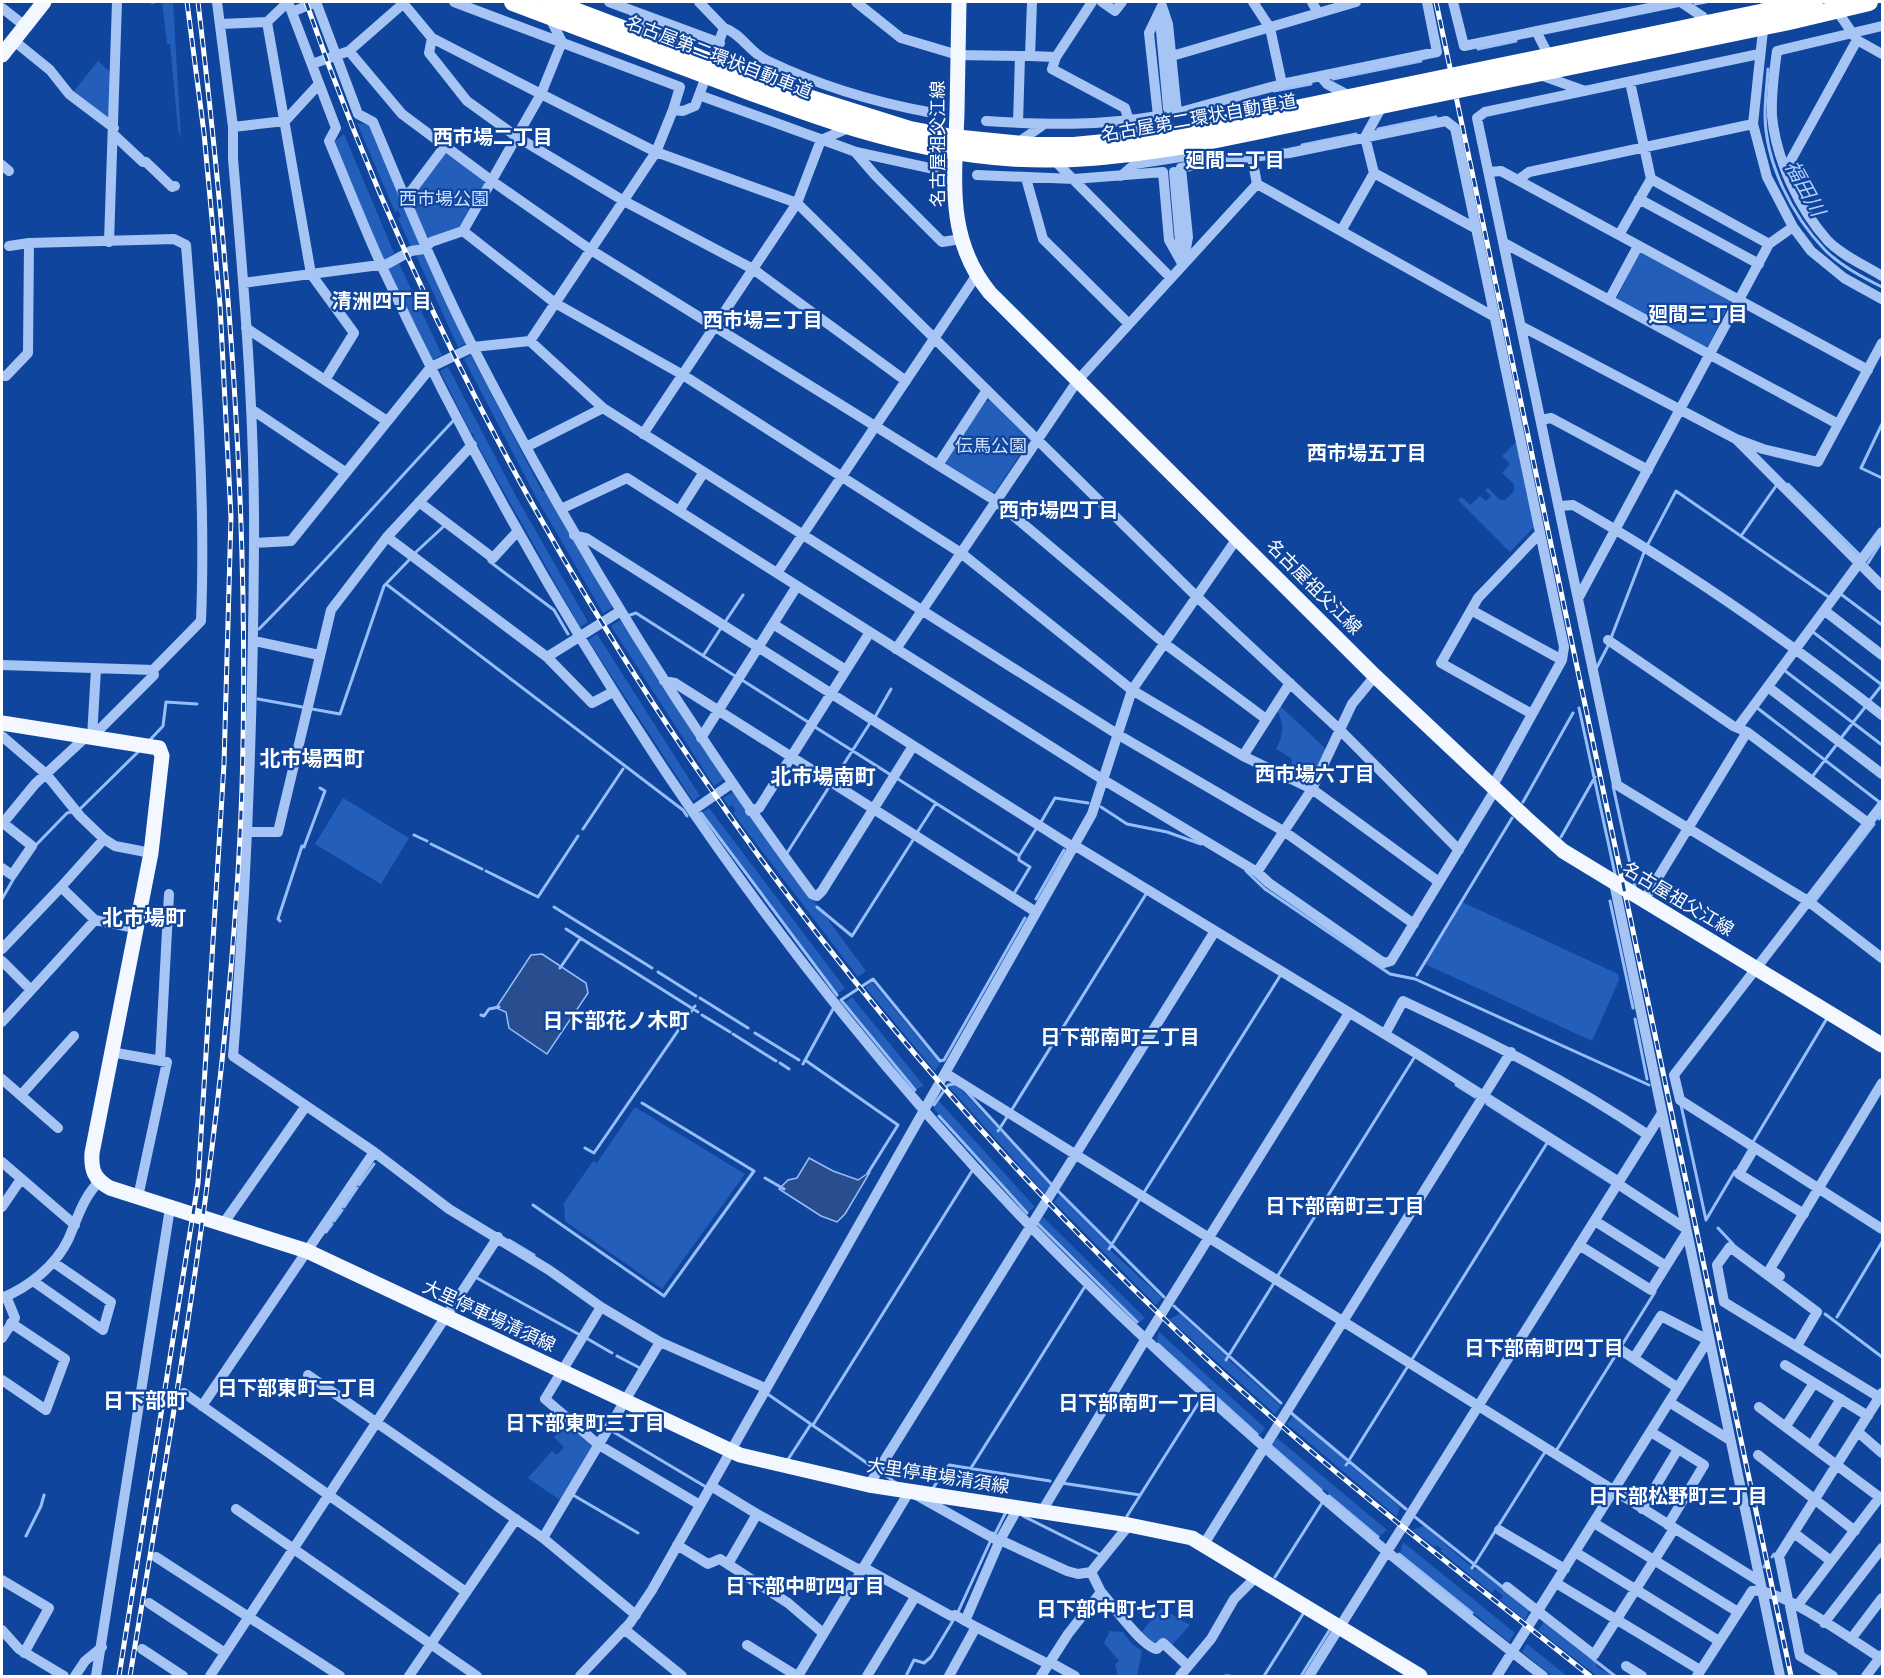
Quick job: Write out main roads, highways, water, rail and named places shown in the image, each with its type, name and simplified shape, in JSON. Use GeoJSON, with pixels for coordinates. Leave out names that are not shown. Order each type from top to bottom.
{"type":"FeatureCollection","features":[{"type":"Feature","properties":{"kind":"highway","name":"名古屋第二環状自動車道"},"geometry":{"type":"LineString","coordinates":[[513,2],[785,105],[857,129],[953,151],[1037,159],[1115,155],[1192,144],[1778,23],[1869,2]]}},
{"type":"Feature","properties":{"kind":"highway","name":"名古屋第二環状自動車道"},"geometry":{"type":"LineString","coordinates":[[551,2],[868,119],[952,138],[1034,146],[1114,142],[1194,130],[1814,2]]}},
{"type":"Feature","properties":{"kind":"main road"},"geometry":{"type":"LineString","coordinates":[[2,55],[44,2]]}},
{"type":"Feature","properties":{"kind":"main road","name":"名古屋祖父江線"},"geometry":{"type":"LineString","coordinates":[[959,2],[954,173],[961,239],[976,276],[1375,676],[1563,851],[1643,902],[1882,1045]]}},
{"type":"Feature","properties":{"kind":"main road","name":"大里停車場清須線"},"geometry":{"type":"LineString","coordinates":[[2,723],[159,748],[162,762],[151,853],[92,1153],[91,1165],[99,1182],[171,1208],[307,1251],[730,1451],[869,1485],[1179,1534],[1204,1544],[1420,1677]]}},
{"type":"Feature","properties":{"kind":"waterway"},"geometry":{"type":"LineString","coordinates":[[1695,4],[1706,2]]}},
{"type":"Feature","properties":{"kind":"waterway"},"geometry":{"type":"LineString","coordinates":[[1478,49],[1516,41]]}},
{"type":"Feature","properties":{"kind":"waterway"},"geometry":{"type":"LineString","coordinates":[[1333,79],[1421,61]]}},
{"type":"Feature","properties":{"kind":"waterway","name":"福田川"},"geometry":{"type":"LineString","coordinates":[[1768,69],[1766,132],[1775,169],[1792,205],[1813,236],[1831,256],[1852,271],[1882,287]]}},
{"type":"Feature","properties":{"kind":"waterway"},"geometry":{"type":"LineString","coordinates":[[1274,91],[1311,84]]}},
{"type":"Feature","properties":{"kind":"waterway"},"geometry":{"type":"LineString","coordinates":[[1378,129],[1436,117]]}},
{"type":"Feature","properties":{"kind":"waterway"},"geometry":{"type":"LineString","coordinates":[[1302,145],[1356,134]]}},
{"type":"Feature","properties":{"kind":"waterway"},"geometry":{"type":"LineString","coordinates":[[259,629],[453,421]]}},
{"type":"Feature","properties":{"kind":"waterway"},"geometry":{"type":"LineString","coordinates":[[1882,424],[1861,468],[1882,478]]}},
{"type":"Feature","properties":{"kind":"waterway"},"geometry":{"type":"LineString","coordinates":[[1788,484],[1860,555]]}},
{"type":"Feature","properties":{"kind":"waterway"},"geometry":{"type":"LineString","coordinates":[[1741,536],[1776,486]]}},
{"type":"Feature","properties":{"kind":"waterway"},"geometry":{"type":"LineString","coordinates":[[1648,544],[1676,491],[1830,598]]}},
{"type":"Feature","properties":{"kind":"waterway"},"geometry":{"type":"LineString","coordinates":[[416,552],[443,527]]}},
{"type":"Feature","properties":{"kind":"waterway"},"geometry":{"type":"LineString","coordinates":[[1868,563],[1882,541]]}},
{"type":"Feature","properties":{"kind":"waterway"},"geometry":{"type":"LineString","coordinates":[[1611,638],[1645,550]]}},
{"type":"Feature","properties":{"kind":"waterway"},"geometry":{"type":"LineString","coordinates":[[312,709],[340,714],[384,586],[409,560]]}},
{"type":"Feature","properties":{"kind":"waterway"},"geometry":{"type":"LineString","coordinates":[[489,561],[554,610],[568,634]]}},
{"type":"Feature","properties":{"kind":"waterway"},"geometry":{"type":"LineString","coordinates":[[386,584],[683,810],[687,816]]}},
{"type":"Feature","properties":{"kind":"waterway"},"geometry":{"type":"LineString","coordinates":[[725,622],[743,595]]}},
{"type":"Feature","properties":{"kind":"waterway"},"geometry":{"type":"LineString","coordinates":[[1842,595],[1882,625]]}},
{"type":"Feature","properties":{"kind":"waterway"},"geometry":{"type":"LineString","coordinates":[[630,615],[636,613],[735,676]]}},
{"type":"Feature","properties":{"kind":"waterway"},"geometry":{"type":"LineString","coordinates":[[703,656],[721,628]]}},
{"type":"Feature","properties":{"kind":"waterway"},"geometry":{"type":"LineString","coordinates":[[1813,632],[1882,685]]}},
{"type":"Feature","properties":{"kind":"waterway"},"geometry":{"type":"LineString","coordinates":[[1596,669],[1609,644]]}},
{"type":"Feature","properties":{"kind":"waterway"},"geometry":{"type":"LineString","coordinates":[[1784,670],[1882,745]]}},
{"type":"Feature","properties":{"kind":"waterway"},"geometry":{"type":"LineString","coordinates":[[742,680],[808,722]]}},
{"type":"Feature","properties":{"kind":"waterway"},"geometry":{"type":"LineString","coordinates":[[1870,700],[1882,685]]}},
{"type":"Feature","properties":{"kind":"waterway"},"geometry":{"type":"LineString","coordinates":[[875,717],[891,689]]}},
{"type":"Feature","properties":{"kind":"waterway"},"geometry":{"type":"LineString","coordinates":[[258,699],[302,707]]}},
{"type":"Feature","properties":{"kind":"waterway"},"geometry":{"type":"LineString","coordinates":[[148,742],[163,726],[166,702],[197,704]]}},
{"type":"Feature","properties":{"kind":"waterway"},"geometry":{"type":"LineString","coordinates":[[1841,738],[1866,706]]}},
{"type":"Feature","properties":{"kind":"waterway"},"geometry":{"type":"LineString","coordinates":[[1756,707],[1878,801]]}},
{"type":"Feature","properties":{"kind":"waterway"},"geometry":{"type":"LineString","coordinates":[[1579,708],[1615,874]]}},
{"type":"Feature","properties":{"kind":"waterway"},"geometry":{"type":"LineString","coordinates":[[1523,802],[1573,713]]}},
{"type":"Feature","properties":{"kind":"waterway"},"geometry":{"type":"LineString","coordinates":[[835,778],[870,723]]}},
{"type":"Feature","properties":{"kind":"waterway"},"geometry":{"type":"LineString","coordinates":[[815,727],[891,775]]}},
{"type":"Feature","properties":{"kind":"waterway"},"geometry":{"type":"LineString","coordinates":[[1812,777],[1837,744]]}},
{"type":"Feature","properties":{"kind":"waterway"},"geometry":{"type":"LineString","coordinates":[[79,810],[140,750]]}},
{"type":"Feature","properties":{"kind":"waterway"},"geometry":{"type":"LineString","coordinates":[[583,829],[623,769]]}},
{"type":"Feature","properties":{"kind":"waterway"},"geometry":{"type":"LineString","coordinates":[[1561,837],[1595,777]]}},
{"type":"Feature","properties":{"kind":"waterway"},"geometry":{"type":"LineString","coordinates":[[898,779],[1019,856],[1036,829]]}},
{"type":"Feature","properties":{"kind":"waterway"},"geometry":{"type":"LineString","coordinates":[[1613,786],[1635,887]]}},
{"type":"Feature","properties":{"kind":"waterway"},"geometry":{"type":"LineString","coordinates":[[787,853],[829,787]]}},
{"type":"Feature","properties":{"kind":"waterway"},"geometry":{"type":"LineString","coordinates":[[280,921],[278,919],[302,846],[304,847],[325,791],[320,788]]}},
{"type":"Feature","properties":{"kind":"waterway"},"geometry":{"type":"LineString","coordinates":[[1041,822],[1055,798],[1088,803]]}},
{"type":"Feature","properties":{"kind":"waterway"},"geometry":{"type":"LineString","coordinates":[[918,831],[936,803]]}},
{"type":"Feature","properties":{"kind":"waterway"},"geometry":{"type":"LineString","coordinates":[[1101,807],[1127,824],[1167,832],[1201,844]]}},
{"type":"Feature","properties":{"kind":"waterway"},"geometry":{"type":"LineString","coordinates":[[36,845],[67,813],[72,812]]}},
{"type":"Feature","properties":{"kind":"waterway"},"geometry":{"type":"LineString","coordinates":[[701,813],[837,995]]}},
{"type":"Feature","properties":{"kind":"waterway"},"geometry":{"type":"LineString","coordinates":[[1879,819],[1882,814]]}},
{"type":"Feature","properties":{"kind":"waterway"},"geometry":{"type":"LineString","coordinates":[[1417,975],[1512,818]]}},
{"type":"Feature","properties":{"kind":"waterway"},"geometry":{"type":"LineString","coordinates":[[1815,901],[1874,824]]}},
{"type":"Feature","properties":{"kind":"waterway"},"geometry":{"type":"LineString","coordinates":[[414,835],[427,841]]}},
{"type":"Feature","properties":{"kind":"waterway"},"geometry":{"type":"LineString","coordinates":[[486,871],[538,897],[578,836]]}},
{"type":"Feature","properties":{"kind":"waterway"},"geometry":{"type":"LineString","coordinates":[[817,907],[852,936],[913,840]]}},
{"type":"Feature","properties":{"kind":"waterway"},"geometry":{"type":"LineString","coordinates":[[431,844],[482,869]]}},
{"type":"Feature","properties":{"kind":"waterway"},"geometry":{"type":"LineString","coordinates":[[1036,899],[1064,850]]}},
{"type":"Feature","properties":{"kind":"waterway"},"geometry":{"type":"LineString","coordinates":[[1015,892],[1030,867],[1019,860],[1019,856]]}},
{"type":"Feature","properties":{"kind":"waterway"},"geometry":{"type":"LineString","coordinates":[[1246,871],[1265,889],[1390,974],[1415,979],[1649,1085]]}},
{"type":"Feature","properties":{"kind":"waterway"},"geometry":{"type":"LineString","coordinates":[[2,899],[14,878]]}},
{"type":"Feature","properties":{"kind":"waterway"},"geometry":{"type":"LineString","coordinates":[[1011,1111],[1146,894]]}},
{"type":"Feature","properties":{"kind":"waterway"},"geometry":{"type":"LineString","coordinates":[[1610,901],[1633,1008]]}},
{"type":"Feature","properties":{"kind":"waterway"},"geometry":{"type":"LineString","coordinates":[[554,907],[652,968]]}},
{"type":"Feature","properties":{"kind":"waterway"},"geometry":{"type":"LineString","coordinates":[[915,1090],[841,1000],[873,979],[940,1061],[944,1060],[1025,918]]}},
{"type":"Feature","properties":{"kind":"waterway"},"geometry":{"type":"LineString","coordinates":[[566,929],[698,1012]]}},
{"type":"Feature","properties":{"kind":"waterway"},"geometry":{"type":"LineString","coordinates":[[560,968],[580,939]]}},
{"type":"Feature","properties":{"kind":"waterway"},"geometry":{"type":"LineString","coordinates":[[658,972],[696,996]]}},
{"type":"Feature","properties":{"kind":"waterway"},"geometry":{"type":"LineString","coordinates":[[1143,1194],[1280,976]]}},
{"type":"Feature","properties":{"kind":"waterway"},"geometry":{"type":"LineString","coordinates":[[700,998],[748,1028]]}},
{"type":"Feature","properties":{"kind":"waterway"},"geometry":{"type":"LineString","coordinates":[[585,1148],[594,1153],[695,1006]]}},
{"type":"Feature","properties":{"kind":"waterway"},"geometry":{"type":"LineString","coordinates":[[481,1015],[484,1016],[489,1009],[499,1007]]}},
{"type":"Feature","properties":{"kind":"waterway"},"geometry":{"type":"LineString","coordinates":[[803,1064],[833,1009]]}},
{"type":"Feature","properties":{"kind":"waterway"},"geometry":{"type":"LineString","coordinates":[[702,1015],[730,1032]]}},
{"type":"Feature","properties":{"kind":"waterway"},"geometry":{"type":"LineString","coordinates":[[1635,1019],[1647,1079]]}},
{"type":"Feature","properties":{"kind":"waterway"},"geometry":{"type":"LineString","coordinates":[[1753,1142],[1826,1020]]}},
{"type":"Feature","properties":{"kind":"waterway"},"geometry":{"type":"LineString","coordinates":[[755,1033],[799,1060]]}},
{"type":"Feature","properties":{"kind":"waterway"},"geometry":{"type":"LineString","coordinates":[[733,1034],[776,1061]]}},
{"type":"Feature","properties":{"kind":"waterway"},"geometry":{"type":"LineString","coordinates":[[1277,1277],[1414,1058]]}},
{"type":"Feature","properties":{"kind":"waterway"},"geometry":{"type":"LineString","coordinates":[[805,1060],[898,1125],[868,1173]]}},
{"type":"Feature","properties":{"kind":"waterway"},"geometry":{"type":"LineString","coordinates":[[780,1063],[789,1069]]}},
{"type":"Feature","properties":{"kind":"waterway"},"geometry":{"type":"LineString","coordinates":[[934,1105],[948,1085],[955,1084]]}},
{"type":"Feature","properties":{"kind":"waterway"},"geometry":{"type":"LineString","coordinates":[[1456,1085],[1475,1097]]}},
{"type":"Feature","properties":{"kind":"waterway"},"geometry":{"type":"LineString","coordinates":[[965,1090],[1051,1184]]}},
{"type":"Feature","properties":{"kind":"waterway"},"geometry":{"type":"LineString","coordinates":[[533,1205],[664,1296],[754,1171],[642,1103]]}},
{"type":"Feature","properties":{"kind":"waterway"},"geometry":{"type":"LineString","coordinates":[[1487,1104],[1611,1183]]}},
{"type":"Feature","properties":{"kind":"waterway"},"geometry":{"type":"LineString","coordinates":[[1681,1105],[1706,1220],[1735,1171]]}},
{"type":"Feature","properties":{"kind":"waterway"},"geometry":{"type":"LineString","coordinates":[[939,1116],[1027,1213]]}},
{"type":"Feature","properties":{"kind":"waterway"},"geometry":{"type":"LineString","coordinates":[[998,1131],[1007,1117]]}},
{"type":"Feature","properties":{"kind":"waterway"},"geometry":{"type":"LineString","coordinates":[[1411,1361],[1547,1143]]}},
{"type":"Feature","properties":{"kind":"waterway"},"geometry":{"type":"LineString","coordinates":[[359,1185],[374,1164]]}},
{"type":"Feature","properties":{"kind":"waterway"},"geometry":{"type":"LineString","coordinates":[[813,1425],[972,1171]]}},
{"type":"Feature","properties":{"kind":"waterway"},"geometry":{"type":"LineString","coordinates":[[765,1178],[784,1189]]}},
{"type":"Feature","properties":{"kind":"waterway"},"geometry":{"type":"LineString","coordinates":[[344,1207],[357,1188]]}},
{"type":"Feature","properties":{"kind":"waterway"},"geometry":{"type":"LineString","coordinates":[[1058,1191],[1164,1297]]}},
{"type":"Feature","properties":{"kind":"waterway"},"geometry":{"type":"LineString","coordinates":[[1109,1249],[1140,1199]]}},
{"type":"Feature","properties":{"kind":"waterway"},"geometry":{"type":"LineString","coordinates":[[334,1221],[342,1210]]}},
{"type":"Feature","properties":{"kind":"waterway"},"geometry":{"type":"LineString","coordinates":[[326,1232],[332,1224]]}},
{"type":"Feature","properties":{"kind":"waterway"},"geometry":{"type":"LineString","coordinates":[[1038,1224],[1137,1322]]}},
{"type":"Feature","properties":{"kind":"waterway"},"geometry":{"type":"LineString","coordinates":[[1718,1228],[1733,1244]]}},
{"type":"Feature","properties":{"kind":"waterway"},"geometry":{"type":"LineString","coordinates":[[509,1240],[534,1255]]}},
{"type":"Feature","properties":{"kind":"waterway"},"geometry":{"type":"LineString","coordinates":[[1837,1317],[1882,1242]]}},
{"type":"Feature","properties":{"kind":"waterway"},"geometry":{"type":"LineString","coordinates":[[477,1278],[580,1335]]}},
{"type":"Feature","properties":{"kind":"waterway"},"geometry":{"type":"LineString","coordinates":[[1226,1360],[1274,1283]]}},
{"type":"Feature","properties":{"kind":"waterway"},"geometry":{"type":"LineString","coordinates":[[971,1468],[1084,1288]]}},
{"type":"Feature","properties":{"kind":"waterway"},"geometry":{"type":"LineString","coordinates":[[1556,1451],[1655,1292]]}},
{"type":"Feature","properties":{"kind":"waterway"},"geometry":{"type":"LineString","coordinates":[[1174,1306],[1281,1403]]}},
{"type":"Feature","properties":{"kind":"waterway"},"geometry":{"type":"LineString","coordinates":[[1825,1314],[1882,1357]]}},
{"type":"Feature","properties":{"kind":"waterway"},"geometry":{"type":"LineString","coordinates":[[586,1338],[612,1353]]}},
{"type":"Feature","properties":{"kind":"waterway"},"geometry":{"type":"LineString","coordinates":[[1158,1344],[1257,1434]]}},
{"type":"Feature","properties":{"kind":"waterway"},"geometry":{"type":"LineString","coordinates":[[617,1356],[640,1368]]}},
{"type":"Feature","properties":{"kind":"waterway"},"geometry":{"type":"LineString","coordinates":[[1346,1465],[1408,1366]]}},
{"type":"Feature","properties":{"kind":"waterway"},"geometry":{"type":"LineString","coordinates":[[769,1395],[874,1468]]}},
{"type":"Feature","properties":{"kind":"waterway"},"geometry":{"type":"LineString","coordinates":[[1127,1516],[1201,1399]]}},
{"type":"Feature","properties":{"kind":"waterway"},"geometry":{"type":"LineString","coordinates":[[1290,1412],[1406,1509]]}},
{"type":"Feature","properties":{"kind":"waterway"},"geometry":{"type":"LineString","coordinates":[[787,1461],[811,1424]]}},
{"type":"Feature","properties":{"kind":"waterway"},"geometry":{"type":"LineString","coordinates":[[612,1431],[706,1487]]}},
{"type":"Feature","properties":{"kind":"waterway"},"geometry":{"type":"LineString","coordinates":[[1271,1446],[1321,1490]]}},
{"type":"Feature","properties":{"kind":"waterway"},"geometry":{"type":"LineString","coordinates":[[1472,1568],[1545,1452]]}},
{"type":"Feature","properties":{"kind":"waterway"},"geometry":{"type":"LineString","coordinates":[[933,1488],[949,1465],[1050,1481]]}},
{"type":"Feature","properties":{"kind":"waterway"},"geometry":{"type":"LineString","coordinates":[[881,1472],[896,1483]]}},
{"type":"Feature","properties":{"kind":"waterway"},"geometry":{"type":"LineString","coordinates":[[1062,1483],[1140,1495]]}},
{"type":"Feature","properties":{"kind":"waterway"},"geometry":{"type":"LineString","coordinates":[[26,1536],[44,1495]]}},
{"type":"Feature","properties":{"kind":"waterway"},"geometry":{"type":"LineString","coordinates":[[573,1495],[638,1533]]}},
{"type":"Feature","properties":{"kind":"waterway"},"geometry":{"type":"LineString","coordinates":[[1329,1496],[1378,1537]]}},
{"type":"Feature","properties":{"kind":"waterway"},"geometry":{"type":"LineString","coordinates":[[1275,1577],[1322,1503]]}},
{"type":"Feature","properties":{"kind":"waterway"},"geometry":{"type":"LineString","coordinates":[[992,1533],[995,1534],[1006,1512]]}},
{"type":"Feature","properties":{"kind":"waterway"},"geometry":{"type":"LineString","coordinates":[[1023,1516],[1101,1555]]}},
{"type":"Feature","properties":{"kind":"waterway"},"geometry":{"type":"LineString","coordinates":[[1415,1517],[1505,1589]]}},
{"type":"Feature","properties":{"kind":"waterway"},"geometry":{"type":"LineString","coordinates":[[958,1612],[990,1542]]}},
{"type":"Feature","properties":{"kind":"waterway"},"geometry":{"type":"LineString","coordinates":[[1399,1554],[1472,1613]]}},
{"type":"Feature","properties":{"kind":"waterway"},"geometry":{"type":"LineString","coordinates":[[1264,1676],[1303,1614]]}},
{"type":"Feature","properties":{"kind":"waterway"},"geometry":{"type":"LineString","coordinates":[[906,1676],[914,1660],[924,1663],[931,1657],[954,1619]]}},
{"type":"Feature","properties":{"kind":"waterway"},"geometry":{"type":"LineString","coordinates":[[1301,1676],[1329,1631]]}},
{"type":"Feature","properties":{"kind":"waterway"},"geometry":{"type":"LineString","coordinates":[[1593,1659],[1615,1676]]}},
{"type":"Feature","properties":{"kind":"waterway"},"geometry":{"type":"LineString","coordinates":[[1225,1676],[1230,1676]]}},
{"type":"Feature","properties":{"kind":"tunnel"},"geometry":{"type":"LineString","coordinates":[[1168,108],[1174,172]]}},
{"type":"Feature","properties":{"kind":"railway"},"geometry":{"type":"LineString","coordinates":[[119,1676],[198,1183],[224,764],[231,517],[220,305],[204,133],[187,2]]}},
{"type":"Feature","properties":{"kind":"railway"},"geometry":{"type":"LineString","coordinates":[[130,1676],[167,1455],[201,1233],[215,1122],[227,1011],[242,787],[243,590],[235,393],[219,198],[198,2]]}},
{"type":"Feature","properties":{"kind":"railway"},"geometry":{"type":"LineString","coordinates":[[306,2],[376,185],[458,364],[551,537],[654,705],[766,866],[887,1021],[1017,1169],[1154,1309],[1259,1406],[1313,1452],[1590,1676]]}},
{"type":"Feature","properties":{"kind":"railway"},"geometry":{"type":"LineString","coordinates":[[1436,2],[1791,1676]]}},
{"type":"Feature","properties":{"kind":"district","name":"西市場二丁目"},"geometry":{"type":"Point","coordinates":[493,137]}},
{"type":"Feature","properties":{"kind":"district","name":"廻間二丁目"},"geometry":{"type":"Point","coordinates":[1235,160]}},
{"type":"Feature","properties":{"kind":"district","name":"清洲四丁目"},"geometry":{"type":"Point","coordinates":[382,301]}},
{"type":"Feature","properties":{"kind":"district","name":"廻間三丁目"},"geometry":{"type":"Point","coordinates":[1698,314]}},
{"type":"Feature","properties":{"kind":"district","name":"西市場三丁目"},"geometry":{"type":"Point","coordinates":[763,320]}},
{"type":"Feature","properties":{"kind":"district","name":"西市場五丁目"},"geometry":{"type":"Point","coordinates":[1367,453]}},
{"type":"Feature","properties":{"kind":"district","name":"西市場四丁目"},"geometry":{"type":"Point","coordinates":[1059,510]}},
{"type":"Feature","properties":{"kind":"district","name":"北市場西町"},"geometry":{"type":"Point","coordinates":[312,759]}},
{"type":"Feature","properties":{"kind":"district","name":"西市場六丁目"},"geometry":{"type":"Point","coordinates":[1315,774]}},
{"type":"Feature","properties":{"kind":"district","name":"北市場南町"},"geometry":{"type":"Point","coordinates":[823,777]}},
{"type":"Feature","properties":{"kind":"district","name":"北市場町"},"geometry":{"type":"Point","coordinates":[144,918]}},
{"type":"Feature","properties":{"kind":"district","name":"日下部花ノ木町"},"geometry":{"type":"Point","coordinates":[616,1021]}},
{"type":"Feature","properties":{"kind":"district","name":"日下部南町二丁目"},"geometry":{"type":"Point","coordinates":[1120,1037]}},
{"type":"Feature","properties":{"kind":"district","name":"日下部南町三丁目"},"geometry":{"type":"Point","coordinates":[1345,1206]}},
{"type":"Feature","properties":{"kind":"district","name":"日下部南町四丁目"},"geometry":{"type":"Point","coordinates":[1544,1348]}},
{"type":"Feature","properties":{"kind":"district","name":"日下部東町二丁目"},"geometry":{"type":"Point","coordinates":[297,1388]}},
{"type":"Feature","properties":{"kind":"district","name":"日下部町"},"geometry":{"type":"Point","coordinates":[145,1401]}},
{"type":"Feature","properties":{"kind":"district","name":"日下部南町一丁目"},"geometry":{"type":"Point","coordinates":[1138,1403]}},
{"type":"Feature","properties":{"kind":"district","name":"日下部東町三丁目"},"geometry":{"type":"Point","coordinates":[585,1423]}},
{"type":"Feature","properties":{"kind":"district","name":"日下部松野町三丁目"},"geometry":{"type":"Point","coordinates":[1678,1496]}},
{"type":"Feature","properties":{"kind":"district","name":"日下部中町四丁目"},"geometry":{"type":"Point","coordinates":[805,1586]}},
{"type":"Feature","properties":{"kind":"district","name":"日下部中町七丁目"},"geometry":{"type":"Point","coordinates":[1116,1609]}},
{"type":"Feature","properties":{"kind":"park label","name":"西市場公園"},"geometry":{"type":"Point","coordinates":[444,199]}},
{"type":"Feature","properties":{"kind":"park label","name":"伝馬公園"},"geometry":{"type":"Point","coordinates":[991,446]}}]}
